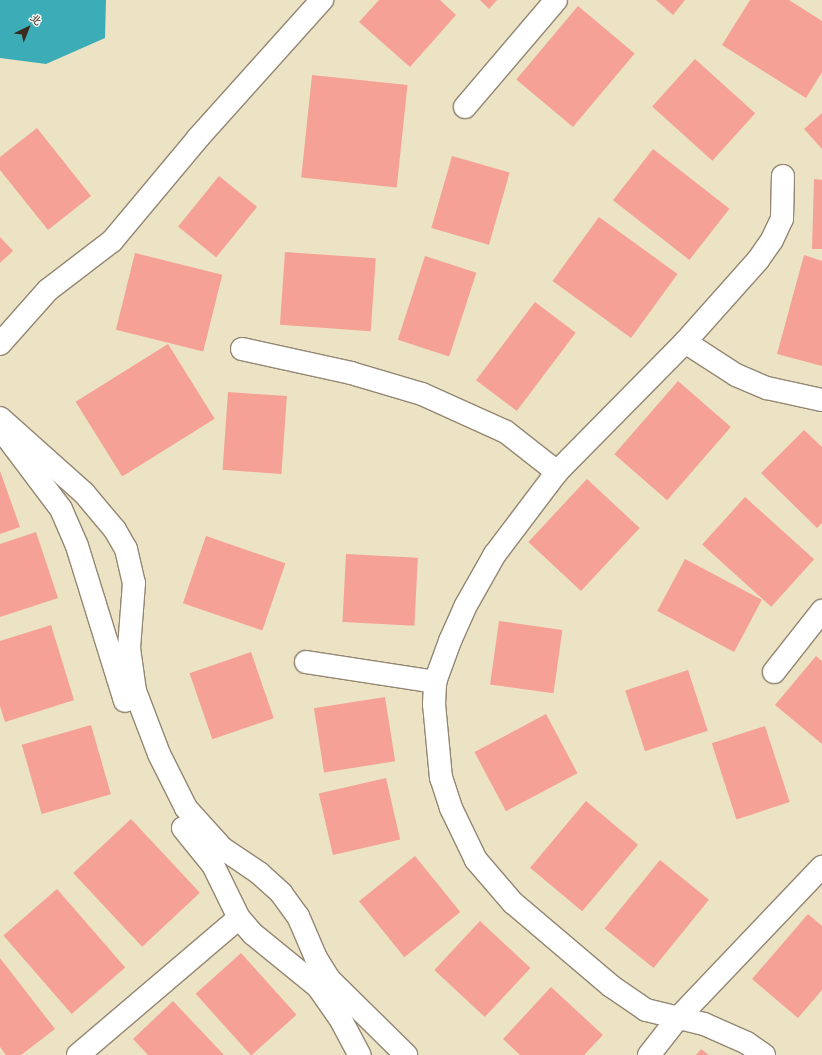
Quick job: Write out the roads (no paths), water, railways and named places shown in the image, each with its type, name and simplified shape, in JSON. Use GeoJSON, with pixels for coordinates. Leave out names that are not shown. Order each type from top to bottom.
{"type":"FeatureCollection","features":[{"type":"Feature","properties":{"kind":"street"},"geometry":{"type":"LineString","coordinates":[[0,344],[48,290],[112,240],[198,138],[322,0]]}},
{"type":"Feature","properties":{"kind":"street"},"geometry":{"type":"LineString","coordinates":[[464,107],[556,0]]}},
{"type":"Feature","properties":{"kind":"street"},"geometry":{"type":"LineString","coordinates":[[764,1055],[726,1033],[646,1010],[610,986],[513,903],[476,860],[451,808],[441,778],[435,730],[436,682],[465,607],[495,554],[556,472],[685,342],[758,260],[772,240],[782,219],[783,176]]}},
{"type":"Feature","properties":{"kind":"street"},"geometry":{"type":"LineString","coordinates":[[685,342],[742,378],[767,388],[822,400]]}},
{"type":"Feature","properties":{"kind":"street"},"geometry":{"type":"LineString","coordinates":[[242,350],[352,373],[422,394],[506,432],[556,472]]}},
{"type":"Feature","properties":{"kind":"street"},"geometry":{"type":"LineString","coordinates":[[0,418],[84,493],[115,530],[126,549],[134,583],[129,648],[136,690],[159,754],[186,808],[222,848],[258,872],[281,894],[298,916],[316,958],[330,980],[406,1055]]}},
{"type":"Feature","properties":{"kind":"street"},"geometry":{"type":"LineString","coordinates":[[0,429],[61,509],[77,546],[147,764],[168,806],[213,865],[239,918],[253,934],[318,987],[341,1020],[360,1055]]}},
{"type":"Feature","properties":{"kind":"street"},"geometry":{"type":"LineString","coordinates":[[774,672],[822,611]]}},
{"type":"Feature","properties":{"kind":"street"},"geometry":{"type":"LineString","coordinates":[[306,662],[436,682]]}},
{"type":"Feature","properties":{"kind":"street"},"geometry":{"type":"LineString","coordinates":[[649,1055],[678,1018],[822,867]]}},
{"type":"Feature","properties":{"kind":"street"},"geometry":{"type":"LineString","coordinates":[[78,1055],[239,918]]}},
{"type":"Feature","properties":{"kind":"water"},"geometry":{"type":"Polygon","coordinates":[[[0,0],[106,0],[105,38],[46,64],[0,58],[0,0]]]}}]}
